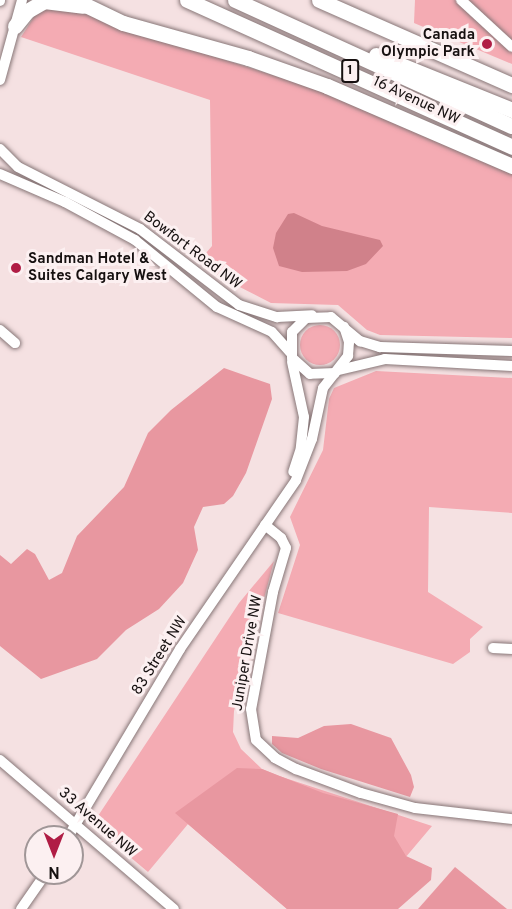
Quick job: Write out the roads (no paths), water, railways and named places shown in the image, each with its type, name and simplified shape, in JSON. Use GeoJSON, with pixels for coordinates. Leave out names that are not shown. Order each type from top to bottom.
{"type":"FeatureCollection","features":[{"type":"Feature","properties":{"kind":"highway","name":"16 Avenue NW"},"geometry":{"type":"LineString","coordinates":[[187,0],[512,147]]}},
{"type":"Feature","properties":{"kind":"highway","name":"16 Avenue NW"},"geometry":{"type":"LineString","coordinates":[[235,0],[512,126]]}},
{"type":"Feature","properties":{"kind":"highway"},"geometry":{"type":"LineString","coordinates":[[319,0],[512,85]]}},
{"type":"Feature","properties":{"kind":"highway"},"geometry":{"type":"LineString","coordinates":[[15,26],[27,11],[44,1],[79,3],[123,23],[316,82],[512,166]]}},
{"type":"Feature","properties":{"kind":"highway"},"geometry":{"type":"LineString","coordinates":[[338,10],[512,75]]}},
{"type":"Feature","properties":{"kind":"highway"},"geometry":{"type":"LineString","coordinates":[[285,22],[429,74],[512,110]]}},
{"type":"Feature","properties":{"kind":"street"},"geometry":{"type":"LineString","coordinates":[[0,80],[22,0]]}},
{"type":"Feature","properties":{"kind":"street"},"geometry":{"type":"LineString","coordinates":[[461,0],[512,47]]}},
{"type":"Feature","properties":{"kind":"street","name":"Bowfort Road NW"},"geometry":{"type":"LineString","coordinates":[[0,149],[18,167],[140,229],[239,305],[277,316],[312,315]]}},
{"type":"Feature","properties":{"kind":"street","name":"Bowfort Road NW"},"geometry":{"type":"LineString","coordinates":[[0,174],[65,202],[135,240],[217,307],[272,332],[291,355]]}},
{"type":"Feature","properties":{"kind":"street"},"geometry":{"type":"LineString","coordinates":[[512,351],[380,347],[360,340],[331,317],[312,315],[300,321],[292,332],[291,355],[310,374],[335,372],[385,359],[512,366]]}},
{"type":"Feature","properties":{"kind":"street"},"geometry":{"type":"LineString","coordinates":[[335,372],[350,349],[344,327]]}},
{"type":"Feature","properties":{"kind":"street"},"geometry":{"type":"LineString","coordinates":[[0,330],[15,343]]}},
{"type":"Feature","properties":{"kind":"street","name":"83 Street NW"},"geometry":{"type":"LineString","coordinates":[[285,495],[301,448],[304,417],[291,355]]}},
{"type":"Feature","properties":{"kind":"street","name":"83 Street NW"},"geometry":{"type":"LineString","coordinates":[[75,824],[180,649],[285,495],[306,457],[323,388],[335,372]]}},
{"type":"Feature","properties":{"kind":"street","name":"Juniper Drive NW"},"geometry":{"type":"LineString","coordinates":[[265,525],[281,537],[286,548],[273,592],[251,708],[255,740],[274,758],[296,770],[361,793],[415,808],[512,819]]}},
{"type":"Feature","properties":{"kind":"street"},"geometry":{"type":"LineString","coordinates":[[494,648],[512,649]]}},
{"type":"Feature","properties":{"kind":"street","name":"33 Avenue NW"},"geometry":{"type":"LineString","coordinates":[[0,760],[174,909]]}},
{"type":"Feature","properties":{"kind":"street"},"geometry":{"type":"LineString","coordinates":[[21,909],[38,885]]}},
{"type":"Feature","properties":{"kind":"place","name":"Canada Olympic Park"},"geometry":{"type":"Point","coordinates":[487,44]}},
{"type":"Feature","properties":{"kind":"place","name":"Sandman Hotel & Suites Calgary West"},"geometry":{"type":"Point","coordinates":[16,268]}}]}
